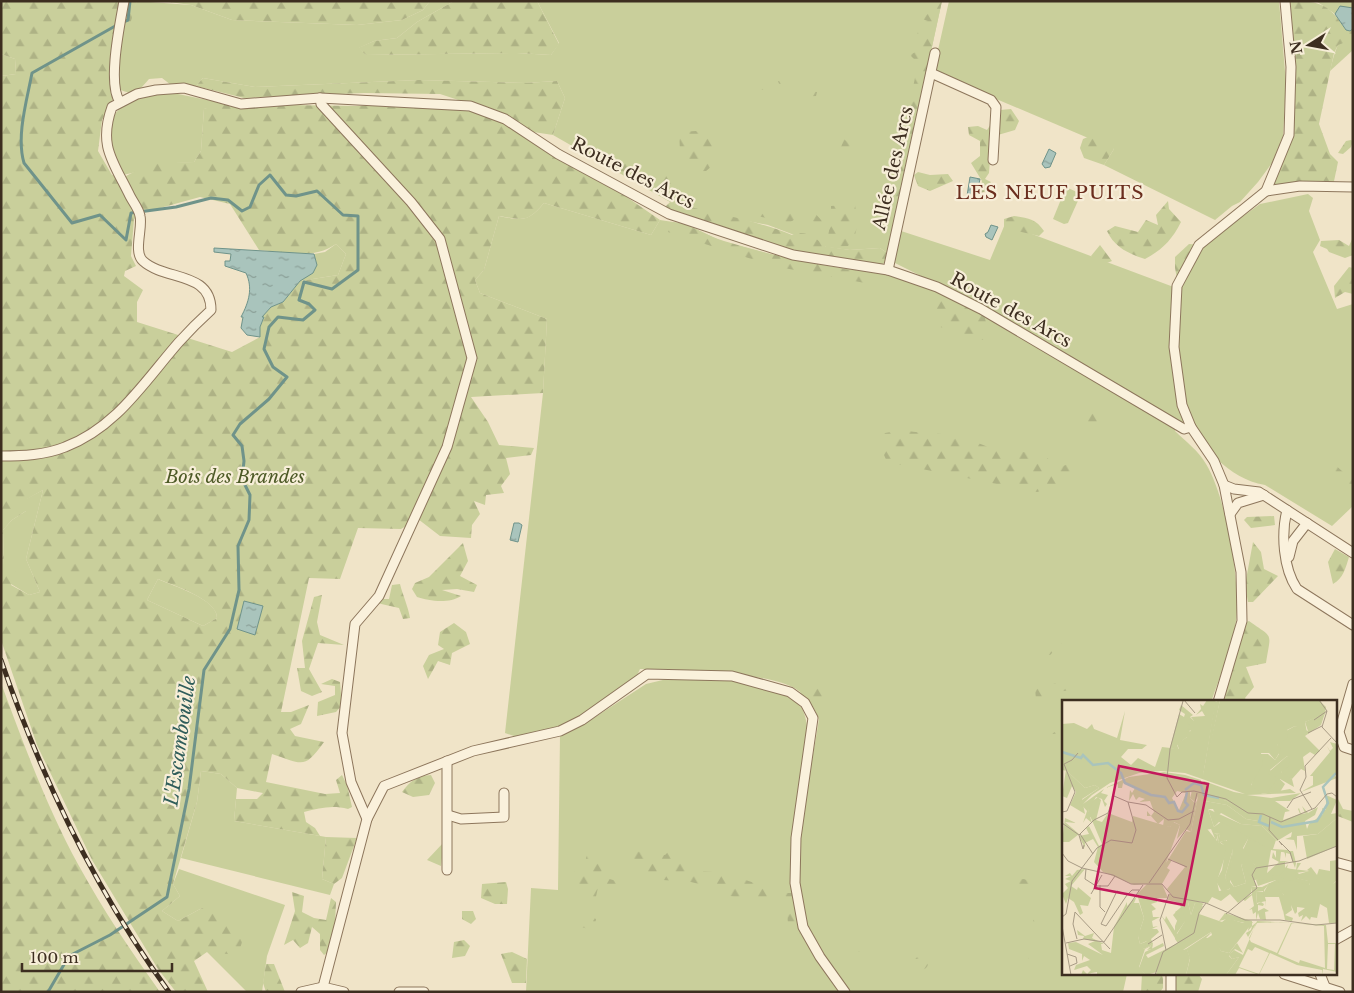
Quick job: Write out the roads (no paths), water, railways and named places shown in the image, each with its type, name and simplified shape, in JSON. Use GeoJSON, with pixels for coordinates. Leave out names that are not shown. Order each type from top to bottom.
{"type":"FeatureCollection","features":[{"type":"Feature","properties":{"kind":"street"},"geometry":{"type":"LineString","coordinates":[[1,456],[28,455],[64,448],[88,436],[116,417],[180,341],[211,310],[211,298],[201,284],[156,270],[141,260],[139,253],[140,216],[110,154],[105,138],[112,107],[120,102],[117,98],[114,77],[124,1]]}},
{"type":"Feature","properties":{"kind":"street"},"geometry":{"type":"LineString","coordinates":[[1219,700],[1242,621],[1241,572],[1224,485],[1214,461],[1191,427],[1182,405],[1174,347],[1176,286],[1200,245],[1266,191],[1289,135],[1291,67],[1285,1]]}},
{"type":"Feature","properties":{"kind":"street","name":"Allée des Arcs"},"geometry":{"type":"LineString","coordinates":[[888,270],[935,53]]}},
{"type":"Feature","properties":{"kind":"street"},"geometry":{"type":"LineString","coordinates":[[931,73],[991,100],[996,107],[993,160]]}},
{"type":"Feature","properties":{"kind":"street","name":"Route des Arcs"},"geometry":{"type":"LineString","coordinates":[[120,102],[137,94],[156,90],[184,88],[241,104],[320,98],[470,106],[505,119],[558,154],[669,214],[792,255],[888,270],[937,287],[980,309],[1184,429],[1191,427]]}},
{"type":"Feature","properties":{"kind":"street"},"geometry":{"type":"LineString","coordinates":[[320,98],[321,104],[411,202],[440,239],[472,358],[447,447],[379,596],[355,624],[342,733],[351,782],[367,819]]}},
{"type":"Feature","properties":{"kind":"street"},"geometry":{"type":"LineString","coordinates":[[1266,191],[1300,186],[1353,186]]}},
{"type":"Feature","properties":{"kind":"street"},"geometry":{"type":"LineString","coordinates":[[1224,485],[1234,489],[1259,492],[1353,553]]}},
{"type":"Feature","properties":{"kind":"street"},"geometry":{"type":"LineString","coordinates":[[1230,514],[1238,503],[1264,495]]}},
{"type":"Feature","properties":{"kind":"street"},"geometry":{"type":"LineString","coordinates":[[1287,510],[1283,526],[1287,562],[1292,581],[1298,589],[1353,625]]}},
{"type":"Feature","properties":{"kind":"street"},"geometry":{"type":"LineString","coordinates":[[1287,562],[1294,541],[1307,523]]}},
{"type":"Feature","properties":{"kind":"street"},"geometry":{"type":"LineString","coordinates":[[323,987],[367,819],[384,786],[473,751],[560,731],[582,720],[647,674],[732,676],[790,692],[805,703],[813,718],[796,838],[795,883],[803,927],[820,958],[845,992]]}},
{"type":"Feature","properties":{"kind":"street"},"geometry":{"type":"LineString","coordinates":[[1353,684],[1339,732],[1344,747],[1353,750]]}},
{"type":"Feature","properties":{"kind":"street"},"geometry":{"type":"LineString","coordinates":[[447,761],[447,870]]}},
{"type":"Feature","properties":{"kind":"street"},"geometry":{"type":"LineString","coordinates":[[448,815],[461,819],[504,817],[504,793]]}},
{"type":"Feature","properties":{"kind":"street"},"geometry":{"type":"LineString","coordinates":[[1336,862],[1353,867]]}},
{"type":"Feature","properties":{"kind":"street"},"geometry":{"type":"LineString","coordinates":[[1336,939],[1353,930]]}},
{"type":"Feature","properties":{"kind":"street"},"geometry":{"type":"LineString","coordinates":[[1170,992],[1171,976]]}},
{"type":"Feature","properties":{"kind":"street"},"geometry":{"type":"LineString","coordinates":[[1289,976],[1326,990],[1340,992]]}},
{"type":"Feature","properties":{"kind":"street"},"geometry":{"type":"LineString","coordinates":[[1321,976],[1326,990]]}},
{"type":"Feature","properties":{"kind":"street"},"geometry":{"type":"LineString","coordinates":[[300,992],[323,987],[344,992]]}},
{"type":"Feature","properties":{"kind":"street"},"geometry":{"type":"LineString","coordinates":[[399,992],[424,992]]}},
{"type":"Feature","properties":{"kind":"water"},"geometry":{"type":"Polygon","coordinates":[[[1340,6],[1353,8],[1353,29],[1350,31],[1346,30],[1335,14],[1340,6]]]}},
{"type":"Feature","properties":{"kind":"water"},"geometry":{"type":"Polygon","coordinates":[[[1049,149],[1056,153],[1050,167],[1045,168],[1042,164],[1049,149]]]}},
{"type":"Feature","properties":{"kind":"water"},"geometry":{"type":"Polygon","coordinates":[[[970,177],[980,179],[976,198],[967,196],[970,177]]]}},
{"type":"Feature","properties":{"kind":"water"},"geometry":{"type":"Polygon","coordinates":[[[991,225],[998,227],[992,240],[986,237],[985,234],[991,225]]]}},
{"type":"Feature","properties":{"kind":"water"},"geometry":{"type":"Polygon","coordinates":[[[214,248],[314,254],[317,265],[313,273],[300,281],[283,302],[271,307],[262,317],[264,317],[260,327],[260,337],[247,335],[241,328],[243,317],[241,317],[250,290],[246,273],[225,266],[225,261],[230,261],[231,254],[214,252],[214,248]]]}},
{"type":"Feature","properties":{"kind":"water"},"geometry":{"type":"Polygon","coordinates":[[[514,523],[522,525],[518,542],[510,540],[514,523]]]}},
{"type":"Feature","properties":{"kind":"water"},"geometry":{"type":"Polygon","coordinates":[[[244,601],[263,606],[255,635],[237,629],[244,601]]]}},
{"type":"Feature","properties":{"kind":"waterway","name":"L'Escambouille"},"geometry":{"type":"LineString","coordinates":[[123,22],[128,20],[130,1]]}},
{"type":"Feature","properties":{"kind":"waterway","name":"L'Escambouille"},"geometry":{"type":"LineString","coordinates":[[48,992],[69,956],[110,935],[167,897],[189,789],[204,670],[230,629],[239,590],[238,546],[249,520],[250,495],[242,479],[244,461],[242,446],[233,435],[240,424],[269,399],[287,377],[273,367],[264,349],[269,327],[278,317],[303,320],[315,310],[309,304],[299,300],[304,282],[332,289],[358,270],[358,216],[343,215],[317,191],[296,196],[286,195],[270,175],[259,185],[250,207],[242,211],[228,200],[211,198],[176,207],[131,213],[126,240],[100,215],[72,223],[24,163],[21,141],[25,106],[32,73],[117,25]]}},
{"type":"Feature","properties":{"kind":"railway"},"geometry":{"type":"LineString","coordinates":[[1,660],[34,747],[52,790],[73,832],[118,914],[142,954],[169,992]]}},
{"type":"Feature","properties":{"kind":"district","name":"LES NEUF PUITS"},"geometry":{"type":"Point","coordinates":[1050,192]}},
{"type":"Feature","properties":{"kind":"park label","name":"Bois des Brandes"},"geometry":{"type":"Point","coordinates":[235,477]}}]}
